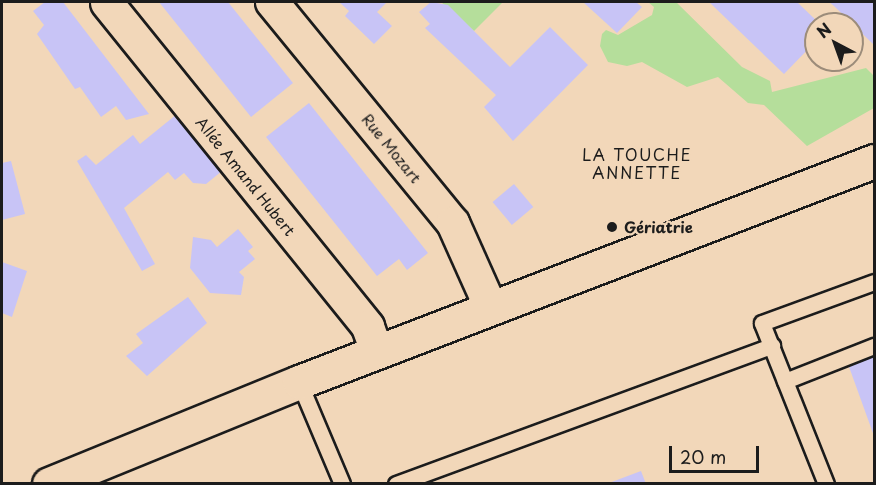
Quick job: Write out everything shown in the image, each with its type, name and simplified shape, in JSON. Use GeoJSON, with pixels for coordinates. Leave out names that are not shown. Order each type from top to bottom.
{"type":"FeatureCollection","features":[{"type":"Feature","properties":{"kind":"street","name":"Rue Mozart"},"geometry":{"type":"LineString","coordinates":[[272,2],[453,224],[491,308]]}},
{"type":"Feature","properties":{"kind":"street","name":"Allée Amand Hubert"},"geometry":{"type":"LineString","coordinates":[[107,3],[368,327],[377,352]]}},
{"type":"Feature","properties":{"kind":"street"},"geometry":{"type":"LineString","coordinates":[[829,177],[874,147]]}},
{"type":"Feature","properties":{"kind":"street"},"geometry":{"type":"LineString","coordinates":[[49,483],[299,382],[874,161]]}},
{"type":"Feature","properties":{"kind":"lane"},"geometry":{"type":"LineString","coordinates":[[826,483],[762,323],[874,282]]}},
{"type":"Feature","properties":{"kind":"lane"},"geometry":{"type":"LineString","coordinates":[[396,483],[772,346]]}},
{"type":"Feature","properties":{"kind":"lane"},"geometry":{"type":"LineString","coordinates":[[785,381],[874,346]]}},
{"type":"Feature","properties":{"kind":"lane"},"geometry":{"type":"LineString","coordinates":[[299,382],[342,483]]}},
{"type":"Feature","properties":{"kind":"green space"},"geometry":{"type":"Polygon","coordinates":[[[441,2],[503,2],[474,31],[441,2]]]}},
{"type":"Feature","properties":{"kind":"green space"},"geometry":{"type":"Polygon","coordinates":[[[648,2],[676,2],[742,67],[770,81],[772,92],[850,72],[864,72],[866,68],[874,76],[874,108],[807,146],[764,105],[748,103],[718,77],[687,87],[642,62],[627,66],[608,62],[600,46],[602,34],[606,30],[618,35],[652,15],[654,7],[648,2]]]}},
{"type":"Feature","properties":{"kind":"building"},"geometry":{"type":"Polygon","coordinates":[[[45,2],[63,2],[149,114],[126,120],[116,106],[101,117],[80,87],[75,89],[37,34],[44,25],[33,11],[45,2]]]}},
{"type":"Feature","properties":{"kind":"building"},"geometry":{"type":"Polygon","coordinates":[[[159,2],[228,2],[293,83],[251,117],[159,2]]]}},
{"type":"Feature","properties":{"kind":"building"},"geometry":{"type":"Polygon","coordinates":[[[339,2],[387,2],[377,12],[392,26],[374,44],[345,16],[349,11],[339,2]]]}},
{"type":"Feature","properties":{"kind":"building"},"geometry":{"type":"Polygon","coordinates":[[[431,2],[448,5],[510,67],[550,27],[588,65],[513,141],[484,107],[496,95],[425,28],[430,24],[419,12],[431,2]]]}},
{"type":"Feature","properties":{"kind":"building"},"geometry":{"type":"Polygon","coordinates":[[[583,2],[636,2],[642,7],[617,33],[583,2]]]}},
{"type":"Feature","properties":{"kind":"building"},"geometry":{"type":"Polygon","coordinates":[[[709,2],[797,2],[807,12],[804,12],[804,53],[784,74],[709,2]]]}},
{"type":"Feature","properties":{"kind":"building"},"geometry":{"type":"Polygon","coordinates":[[[829,2],[874,2],[874,45],[864,35],[864,12],[840,12],[829,2]]]}},
{"type":"Feature","properties":{"kind":"building"},"geometry":{"type":"Polygon","coordinates":[[[309,103],[428,253],[407,270],[399,259],[377,276],[266,137],[309,103]]]}},
{"type":"Feature","properties":{"kind":"building"},"geometry":{"type":"Polygon","coordinates":[[[177,114],[222,171],[206,184],[193,183],[184,173],[175,180],[168,172],[124,208],[155,264],[142,271],[77,161],[86,155],[96,165],[133,135],[140,144],[177,114]]]}},
{"type":"Feature","properties":{"kind":"building"},"geometry":{"type":"Polygon","coordinates":[[[11,161],[25,214],[2,220],[2,163],[11,161]]]}},
{"type":"Feature","properties":{"kind":"building"},"geometry":{"type":"Polygon","coordinates":[[[514,184],[533,207],[512,225],[493,202],[514,184]]]}},
{"type":"Feature","properties":{"kind":"building"},"geometry":{"type":"Polygon","coordinates":[[[238,229],[253,247],[248,251],[255,259],[239,272],[244,277],[241,295],[210,293],[190,268],[193,237],[211,240],[217,247],[238,229]]]}},
{"type":"Feature","properties":{"kind":"building"},"geometry":{"type":"Polygon","coordinates":[[[2,262],[27,271],[12,317],[2,313],[2,262]]]}},
{"type":"Feature","properties":{"kind":"building"},"geometry":{"type":"Polygon","coordinates":[[[188,297],[207,323],[147,376],[126,356],[143,343],[136,334],[188,297]]]}},
{"type":"Feature","properties":{"kind":"building"},"geometry":{"type":"Polygon","coordinates":[[[874,354],[874,436],[848,364],[874,354]]]}},
{"type":"Feature","properties":{"kind":"building"},"geometry":{"type":"Polygon","coordinates":[[[641,471],[646,484],[609,484],[609,483],[641,471]]]}},
{"type":"Feature","properties":{"kind":"place","name":"Gériatrie"},"geometry":{"type":"Point","coordinates":[612,227]}},
{"type":"Feature","properties":{"kind":"district","name":"LA TOUCHE ANNETTE"},"geometry":{"type":"Point","coordinates":[637,163]}}]}
